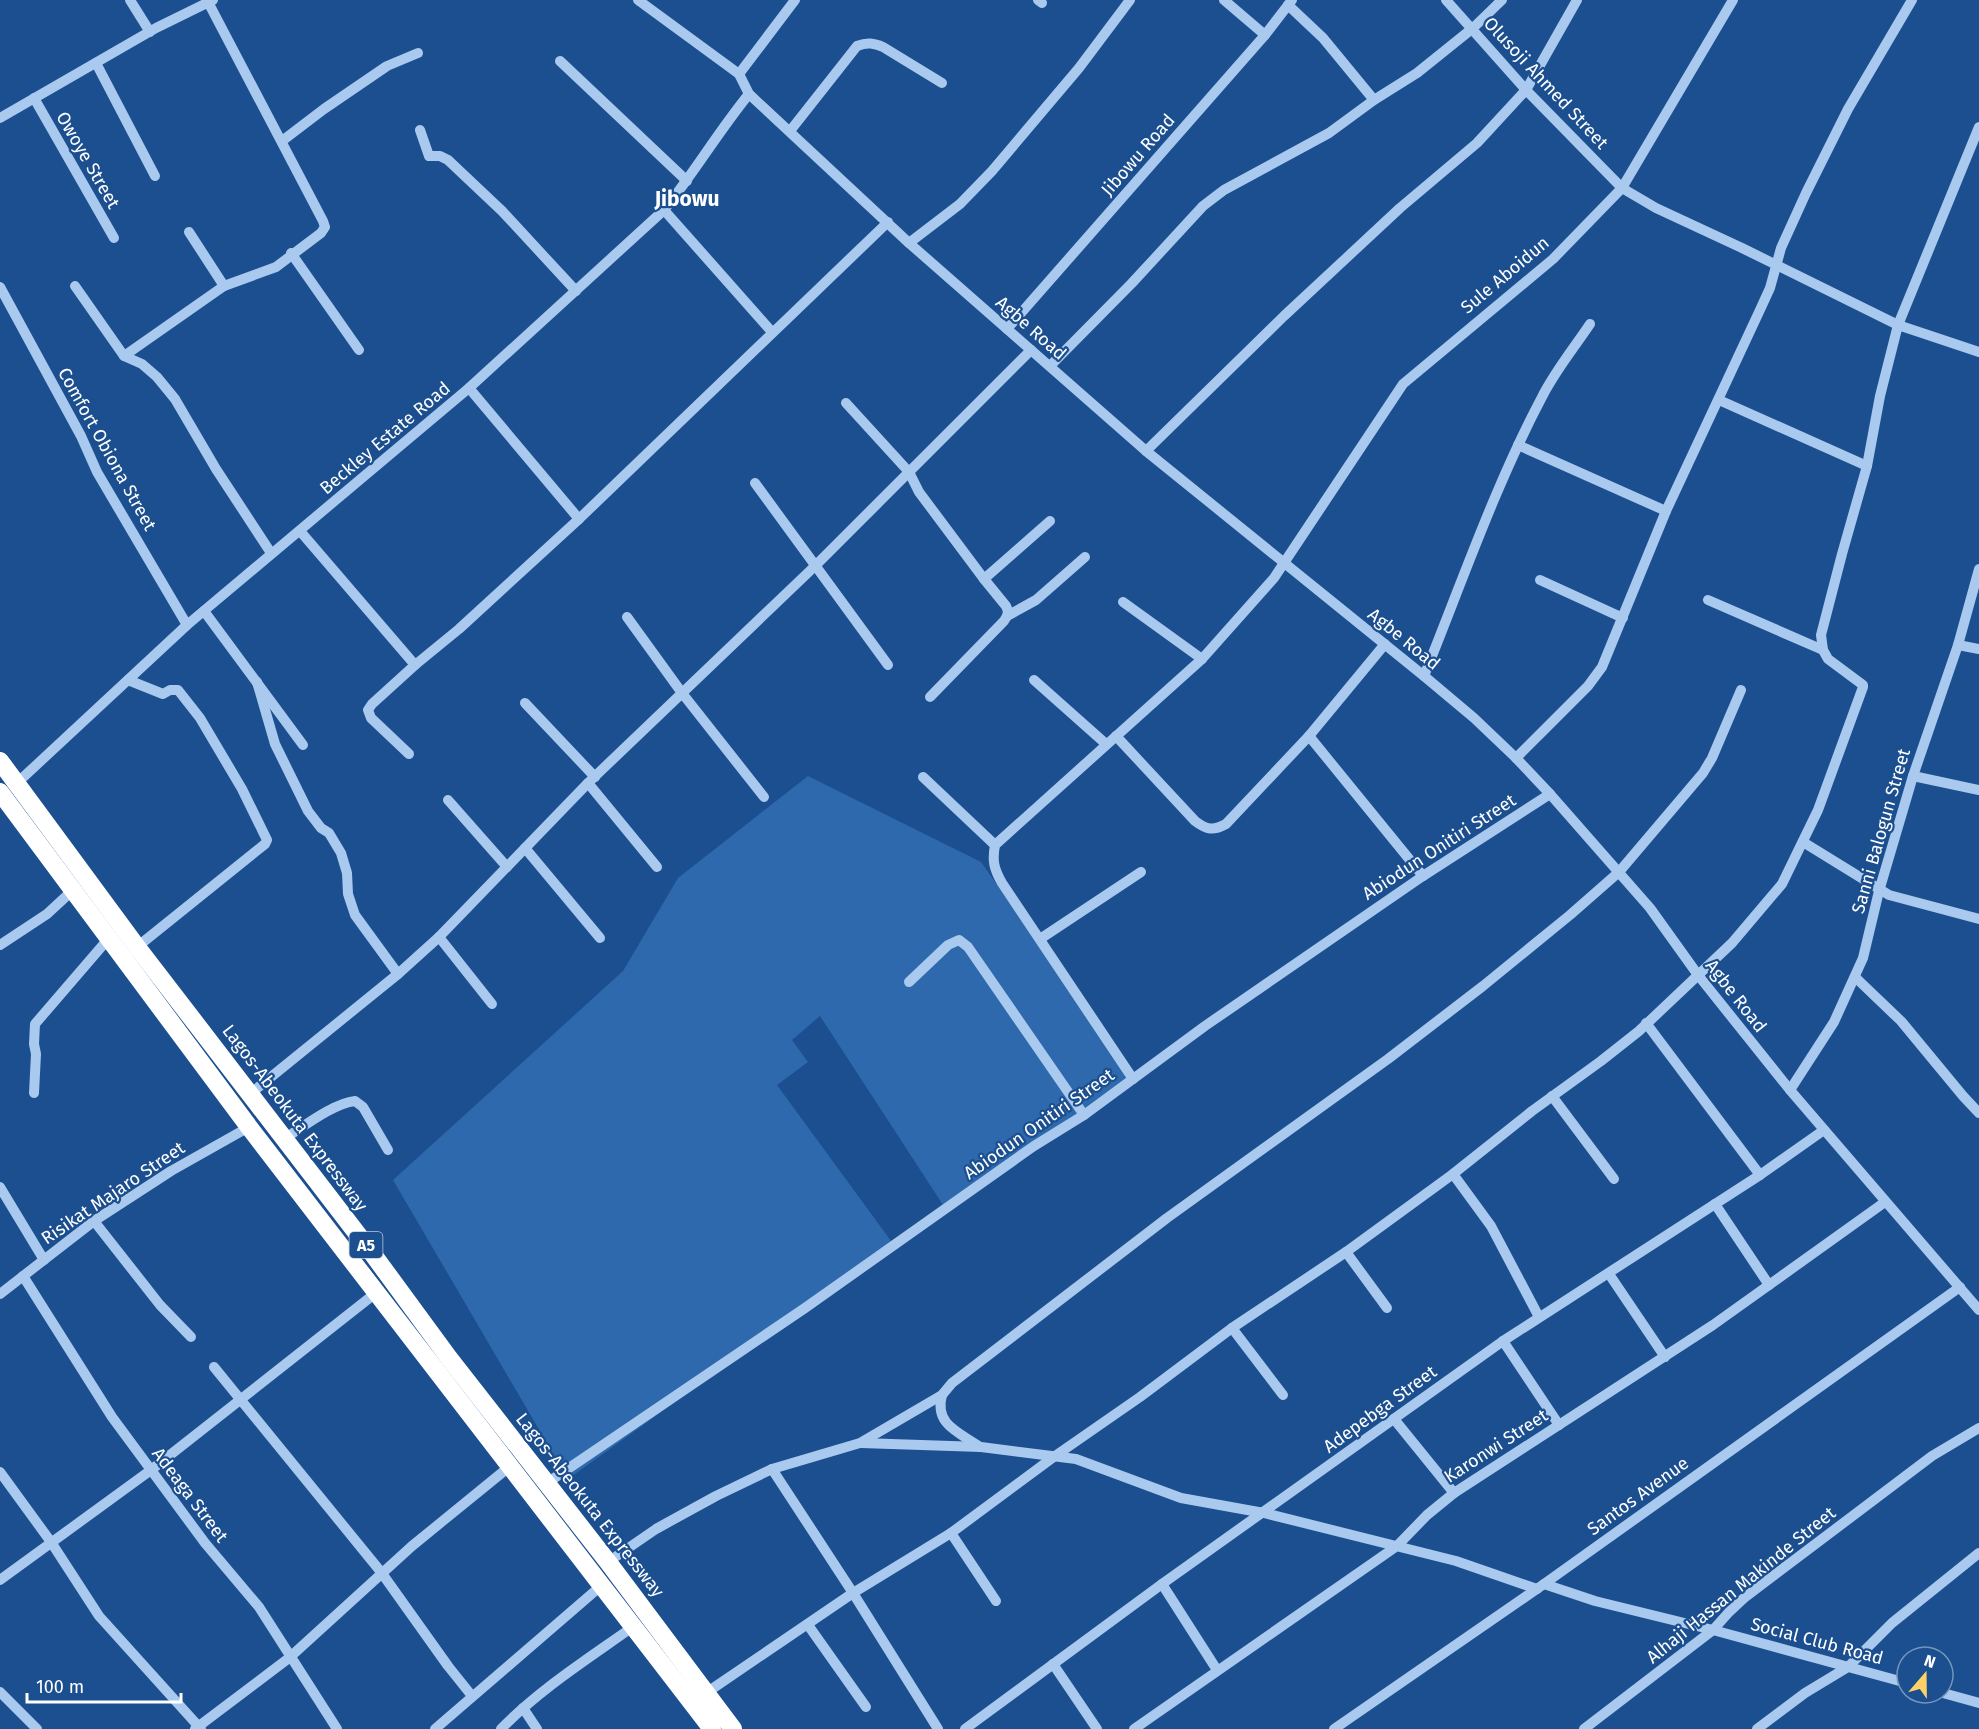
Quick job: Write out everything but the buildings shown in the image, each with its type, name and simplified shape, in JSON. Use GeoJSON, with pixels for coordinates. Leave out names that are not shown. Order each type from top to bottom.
{"type":"FeatureCollection","features":[{"type":"Feature","properties":{"kind":"highway","name":"Lagos-Abeokuta Expressway"},"geometry":{"type":"LineString","coordinates":[[0,761],[137,946],[733,1729]]}},
{"type":"Feature","properties":{"kind":"highway","name":"A5"},"geometry":{"type":"LineString","coordinates":[[0,792],[249,1127],[712,1729]]}},
{"type":"Feature","properties":{"kind":"street"},"geometry":{"type":"LineString","coordinates":[[130,0],[150,32]]}},
{"type":"Feature","properties":{"kind":"street"},"geometry":{"type":"LineString","coordinates":[[638,0],[739,74],[749,94]]}},
{"type":"Feature","properties":{"kind":"street"},"geometry":{"type":"LineString","coordinates":[[739,74],[795,0]]}},
{"type":"Feature","properties":{"kind":"street"},"geometry":{"type":"LineString","coordinates":[[909,243],[960,204],[992,171],[1079,68],[1130,0]]}},
{"type":"Feature","properties":{"kind":"street"},"geometry":{"type":"LineString","coordinates":[[1224,0],[1265,35]]}},
{"type":"Feature","properties":{"kind":"street","name":"Olusoji Ahmed Street"},"geometry":{"type":"LineString","coordinates":[[1446,0],[1526,90],[1622,188],[1656,208],[1898,325],[1979,352]]}},
{"type":"Feature","properties":{"kind":"street"},"geometry":{"type":"LineString","coordinates":[[1050,366],[1132,283],[1203,206],[1224,190],[1329,133],[1374,100],[1418,73],[1473,28],[1502,0]]}},
{"type":"Feature","properties":{"kind":"street"},"geometry":{"type":"LineString","coordinates":[[1146,451],[1284,316],[1400,208],[1477,143],[1526,90],[1577,0]]}},
{"type":"Feature","properties":{"kind":"street","name":"Sule Aboidun"},"geometry":{"type":"LineString","coordinates":[[994,845],[1202,659],[1285,564],[1403,384],[1552,259],[1622,188],[1733,0]]}},
{"type":"Feature","properties":{"kind":"street"},"geometry":{"type":"LineString","coordinates":[[1516,758],[1596,676],[1602,667],[1666,511],[1760,312],[1781,249],[1806,193],[1840,124],[1912,0]]}},
{"type":"Feature","properties":{"kind":"street"},"geometry":{"type":"LineString","coordinates":[[2,113],[34,98],[150,32],[211,1],[282,141],[325,227],[321,233],[276,267],[224,286],[124,356]]}},
{"type":"Feature","properties":{"kind":"street"},"geometry":{"type":"LineString","coordinates":[[1290,3],[1323,38],[1374,100]]}},
{"type":"Feature","properties":{"kind":"street","name":"Jibowu Road"},"geometry":{"type":"LineString","coordinates":[[1007,330],[1265,35],[1290,3]]}},
{"type":"Feature","properties":{"kind":"street"},"geometry":{"type":"LineString","coordinates":[[790,131],[857,46],[864,43],[874,43],[883,47],[942,83]]}},
{"type":"Feature","properties":{"kind":"street"},"geometry":{"type":"LineString","coordinates":[[282,141],[387,66],[418,53]]}},
{"type":"Feature","properties":{"kind":"street"},"geometry":{"type":"LineString","coordinates":[[560,61],[687,182]]}},
{"type":"Feature","properties":{"kind":"street"},"geometry":{"type":"LineString","coordinates":[[96,63],[155,176]]}},
{"type":"Feature","properties":{"kind":"street","name":"Agbe Road"},"geometry":{"type":"LineString","coordinates":[[749,94],[909,243],[1146,451],[1424,676],[1474,718],[1516,758],[1650,908],[1698,975],[1790,1090],[1978,1308]]}},
{"type":"Feature","properties":{"kind":"street","name":"Beckley Estate Road"},"geometry":{"type":"LineString","coordinates":[[17,783],[187,625],[469,388],[664,210],[687,182],[722,128],[749,94]]}},
{"type":"Feature","properties":{"kind":"street","name":"Owoye Street"},"geometry":{"type":"LineString","coordinates":[[34,98],[114,238]]}},
{"type":"Feature","properties":{"kind":"street"},"geometry":{"type":"LineString","coordinates":[[706,1693],[853,1593],[951,1533],[1232,1328],[1346,1252],[1453,1174],[1552,1096],[1601,1061],[1646,1023],[1732,943],[1782,884],[1822,799],[1863,687],[1858,679],[1828,659],[1823,650],[1821,635],[1867,466],[1880,396],[1898,325],[1979,127]]}},
{"type":"Feature","properties":{"kind":"street"},"geometry":{"type":"LineString","coordinates":[[420,130],[429,156],[440,156],[448,160],[502,212],[576,291]]}},
{"type":"Feature","properties":{"kind":"street"},"geometry":{"type":"LineString","coordinates":[[664,210],[772,332]]}},
{"type":"Feature","properties":{"kind":"street"},"geometry":{"type":"LineString","coordinates":[[409,754],[371,718],[368,710],[372,704],[414,664],[459,629],[579,519],[888,222]]}},
{"type":"Feature","properties":{"kind":"street"},"geometry":{"type":"LineString","coordinates":[[189,232],[224,286]]}},
{"type":"Feature","properties":{"kind":"street"},"geometry":{"type":"LineString","coordinates":[[291,254],[359,350]]}},
{"type":"Feature","properties":{"kind":"street"},"geometry":{"type":"LineString","coordinates":[[75,286],[124,356],[142,364],[165,387],[271,554]]}},
{"type":"Feature","properties":{"kind":"street","name":"Comfort Obiona Street"},"geometry":{"type":"LineString","coordinates":[[0,287],[81,436],[97,472],[187,625]]}},
{"type":"Feature","properties":{"kind":"street"},"geometry":{"type":"LineString","coordinates":[[1424,676],[1518,445],[1543,394],[1590,324]]}},
{"type":"Feature","properties":{"kind":"street"},"geometry":{"type":"LineString","coordinates":[[250,1094],[398,974],[439,937],[592,780],[814,566],[1031,350]]}},
{"type":"Feature","properties":{"kind":"street"},"geometry":{"type":"LineString","coordinates":[[469,388],[579,519]]}},
{"type":"Feature","properties":{"kind":"street"},"geometry":{"type":"LineString","coordinates":[[1719,400],[1867,466]]}},
{"type":"Feature","properties":{"kind":"street"},"geometry":{"type":"LineString","coordinates":[[846,404],[909,472],[918,492],[1008,611],[1004,621],[930,697]]}},
{"type":"Feature","properties":{"kind":"street"},"geometry":{"type":"LineString","coordinates":[[1518,445],[1666,511]]}},
{"type":"Feature","properties":{"kind":"street"},"geometry":{"type":"LineString","coordinates":[[755,483],[888,665]]}},
{"type":"Feature","properties":{"kind":"street"},"geometry":{"type":"LineString","coordinates":[[984,579],[1050,522]]}},
{"type":"Feature","properties":{"kind":"street"},"geometry":{"type":"LineString","coordinates":[[300,531],[414,664]]}},
{"type":"Feature","properties":{"kind":"street"},"geometry":{"type":"LineString","coordinates":[[1007,616],[1036,600],[1085,557]]}},
{"type":"Feature","properties":{"kind":"street","name":"Sanni Balogun Street"},"geometry":{"type":"LineString","coordinates":[[1790,1090],[1834,1022],[1863,958],[1879,891],[1913,776],[1958,645],[1979,569]]}},
{"type":"Feature","properties":{"kind":"street"},"geometry":{"type":"LineString","coordinates":[[1540,580],[1623,618]]}},
{"type":"Feature","properties":{"kind":"street"},"geometry":{"type":"LineString","coordinates":[[1708,600],[1823,650]]}},
{"type":"Feature","properties":{"kind":"street"},"geometry":{"type":"LineString","coordinates":[[1123,602],[1202,659]]}},
{"type":"Feature","properties":{"kind":"street"},"geometry":{"type":"LineString","coordinates":[[204,611],[303,745]]}},
{"type":"Feature","properties":{"kind":"street"},"geometry":{"type":"LineString","coordinates":[[627,617],[682,693],[764,797]]}},
{"type":"Feature","properties":{"kind":"street"},"geometry":{"type":"LineString","coordinates":[[1116,736],[1196,821],[1204,828],[1214,830],[1226,824],[1309,736],[1385,644]]}},
{"type":"Feature","properties":{"kind":"street"},"geometry":{"type":"LineString","coordinates":[[1958,645],[1979,649]]}},
{"type":"Feature","properties":{"kind":"street"},"geometry":{"type":"LineString","coordinates":[[128,680],[163,694],[170,690],[177,690],[189,704],[242,789],[267,840],[265,844],[137,946]]}},
{"type":"Feature","properties":{"kind":"street"},"geometry":{"type":"LineString","coordinates":[[1034,680],[1106,744]]}},
{"type":"Feature","properties":{"kind":"street"},"geometry":{"type":"LineString","coordinates":[[257,682],[275,744],[308,811],[321,828],[329,834],[341,854],[347,873],[348,894],[355,915],[398,974]]}},
{"type":"Feature","properties":{"kind":"street"},"geometry":{"type":"LineString","coordinates":[[608,1562],[656,1529],[716,1496],[772,1469],[860,1443],[942,1395],[952,1383],[1167,1218],[1388,1059],[1570,915],[1618,872],[1703,773],[1712,758],[1741,690]]}},
{"type":"Feature","properties":{"kind":"street"},"geometry":{"type":"LineString","coordinates":[[525,703],[592,780],[657,867]]}},
{"type":"Feature","properties":{"kind":"street"},"geometry":{"type":"LineString","coordinates":[[1309,736],[1423,876]]}},
{"type":"Feature","properties":{"kind":"street"},"geometry":{"type":"LineString","coordinates":[[1913,776],[1979,790]]}},
{"type":"Feature","properties":{"kind":"street"},"geometry":{"type":"LineString","coordinates":[[923,777],[994,845],[992,858],[994,870],[1133,1079]]}},
{"type":"Feature","properties":{"kind":"street","name":"Abiodun Onitiri Street"},"geometry":{"type":"LineString","coordinates":[[547,1483],[795,1315],[1034,1146],[1084,1115],[1204,1026],[1423,876],[1550,794]]}},
{"type":"Feature","properties":{"kind":"street"},"geometry":{"type":"LineString","coordinates":[[448,800],[507,867]]}},
{"type":"Feature","properties":{"kind":"street"},"geometry":{"type":"LineString","coordinates":[[1803,842],[1861,876],[1879,891],[1899,899],[1979,920]]}},
{"type":"Feature","properties":{"kind":"street"},"geometry":{"type":"LineString","coordinates":[[525,848],[600,938]]}},
{"type":"Feature","properties":{"kind":"street"},"geometry":{"type":"LineString","coordinates":[[1040,939],[1141,872]]}},
{"type":"Feature","properties":{"kind":"street"},"geometry":{"type":"LineString","coordinates":[[0,945],[36,922],[73,890]]}},
{"type":"Feature","properties":{"kind":"street"},"geometry":{"type":"LineString","coordinates":[[439,937],[492,1004]]}},
{"type":"Feature","properties":{"kind":"street"},"geometry":{"type":"LineString","coordinates":[[34,1093],[35,1024],[109,938]]}},
{"type":"Feature","properties":{"kind":"street"},"geometry":{"type":"LineString","coordinates":[[909,982],[948,945],[959,940],[968,946],[1084,1115]]}},
{"type":"Feature","properties":{"kind":"street"},"geometry":{"type":"LineString","coordinates":[[1855,977],[1901,1021],[1979,1113]]}},
{"type":"Feature","properties":{"kind":"street"},"geometry":{"type":"LineString","coordinates":[[1646,1023],[1760,1175]]}},
{"type":"Feature","properties":{"kind":"street"},"geometry":{"type":"LineString","coordinates":[[1552,1096],[1614,1179]]}},
{"type":"Feature","properties":{"kind":"street"},"geometry":{"type":"LineString","coordinates":[[284,1139],[347,1101],[355,1101],[363,1107],[388,1149]]}},
{"type":"Feature","properties":{"kind":"street","name":"Risikat Majaro Street"},"geometry":{"type":"LineString","coordinates":[[0,1294],[94,1221],[171,1171],[249,1127]]}},
{"type":"Feature","properties":{"kind":"street","name":"Adepebga Street"},"geometry":{"type":"LineString","coordinates":[[965,1729],[1162,1584],[1503,1341],[1760,1175],[1824,1130]]}},
{"type":"Feature","properties":{"kind":"street"},"geometry":{"type":"LineString","coordinates":[[1453,1174],[1491,1226],[1539,1317]]}},
{"type":"Feature","properties":{"kind":"street"},"geometry":{"type":"LineString","coordinates":[[0,1187],[44,1260]]}},
{"type":"Feature","properties":{"kind":"street","name":"Karonwi Street"},"geometry":{"type":"LineString","coordinates":[[1134,1729],[1397,1546],[1427,1515],[1454,1493],[1665,1357],[1885,1202]]}},
{"type":"Feature","properties":{"kind":"street"},"geometry":{"type":"LineString","coordinates":[[1715,1204],[1769,1285]]}},
{"type":"Feature","properties":{"kind":"street"},"geometry":{"type":"LineString","coordinates":[[94,1221],[160,1305],[191,1337]]}},
{"type":"Feature","properties":{"kind":"street"},"geometry":{"type":"LineString","coordinates":[[1346,1252],[1387,1308]]}},
{"type":"Feature","properties":{"kind":"street"},"geometry":{"type":"LineString","coordinates":[[1609,1274],[1665,1357]]}},
{"type":"Feature","properties":{"kind":"street","name":"Adeaga Street"},"geometry":{"type":"LineString","coordinates":[[23,1276],[112,1417],[205,1543],[259,1607],[289,1658],[337,1729]]}},
{"type":"Feature","properties":{"kind":"street","name":"Santos Avenue"},"geometry":{"type":"LineString","coordinates":[[1334,1729],[1540,1587],[1960,1287]]}},
{"type":"Feature","properties":{"kind":"street"},"geometry":{"type":"LineString","coordinates":[[0,1580],[151,1470],[376,1292]]}},
{"type":"Feature","properties":{"kind":"street"},"geometry":{"type":"LineString","coordinates":[[1232,1328],[1283,1395]]}},
{"type":"Feature","properties":{"kind":"street"},"geometry":{"type":"LineString","coordinates":[[1503,1341],[1559,1425]]}},
{"type":"Feature","properties":{"kind":"street"},"geometry":{"type":"LineString","coordinates":[[214,1367],[381,1572],[472,1696]]}},
{"type":"Feature","properties":{"kind":"street"},"geometry":{"type":"LineString","coordinates":[[942,1395],[939,1412],[941,1418],[981,1447]]}},
{"type":"Feature","properties":{"kind":"street"},"geometry":{"type":"LineString","coordinates":[[1394,1419],[1454,1493]]}},
{"type":"Feature","properties":{"kind":"street","name":"Alhaji Hassan Makinde Street"},"geometry":{"type":"LineString","coordinates":[[1584,1729],[1713,1630],[1729,1612],[1753,1592],[1932,1456],[1979,1428]]}},
{"type":"Feature","properties":{"kind":"street","name":"Social Club Road"},"geometry":{"type":"LineString","coordinates":[[860,1443],[981,1447],[1076,1459],[1181,1498],[1264,1513],[1456,1561],[1540,1587],[1713,1630],[1895,1680]]}},
{"type":"Feature","properties":{"kind":"street"},"geometry":{"type":"LineString","coordinates":[[0,1472],[51,1542],[99,1616],[198,1728],[289,1658],[381,1572],[509,1467]]}},
{"type":"Feature","properties":{"kind":"street"},"geometry":{"type":"LineString","coordinates":[[772,1469],[938,1729]]}},
{"type":"Feature","properties":{"kind":"street"},"geometry":{"type":"LineString","coordinates":[[951,1533],[996,1601]]}},
{"type":"Feature","properties":{"kind":"street"},"geometry":{"type":"LineString","coordinates":[[1757,1729],[1805,1693],[1848,1667],[1892,1623],[1979,1553]]}},
{"type":"Feature","properties":{"kind":"street"},"geometry":{"type":"LineString","coordinates":[[1162,1584],[1217,1670]]}},
{"type":"Feature","properties":{"kind":"street"},"geometry":{"type":"LineString","coordinates":[[435,1729],[602,1585]]}},
{"type":"Feature","properties":{"kind":"street"},"geometry":{"type":"LineString","coordinates":[[808,1625],[866,1707]]}},
{"type":"Feature","properties":{"kind":"street"},"geometry":{"type":"LineString","coordinates":[[501,1729],[523,1708],[634,1626]]}},
{"type":"Feature","properties":{"kind":"street"},"geometry":{"type":"LineString","coordinates":[[1053,1664],[1097,1729]]}},
{"type":"Feature","properties":{"kind":"street"},"geometry":{"type":"LineString","coordinates":[[0,1692],[37,1729]]}},
{"type":"Feature","properties":{"kind":"street"},"geometry":{"type":"LineString","coordinates":[[1955,1696],[1979,1703]]}},
{"type":"Feature","properties":{"kind":"street"},"geometry":{"type":"LineString","coordinates":[[523,1708],[537,1729]]}},
{"type":"Feature","properties":{"kind":"shaded area"},"geometry":{"type":"Polygon","coordinates":[[[808,776],[981,862],[1131,1075],[945,1208],[820,1016],[792,1040],[808,1062],[777,1085],[894,1245],[568,1479],[393,1180],[623,971],[678,878],[808,776]]]}},
{"type":"Feature","properties":{"kind":"district","name":"Jibowu"},"geometry":{"type":"Point","coordinates":[687,199]}}]}
